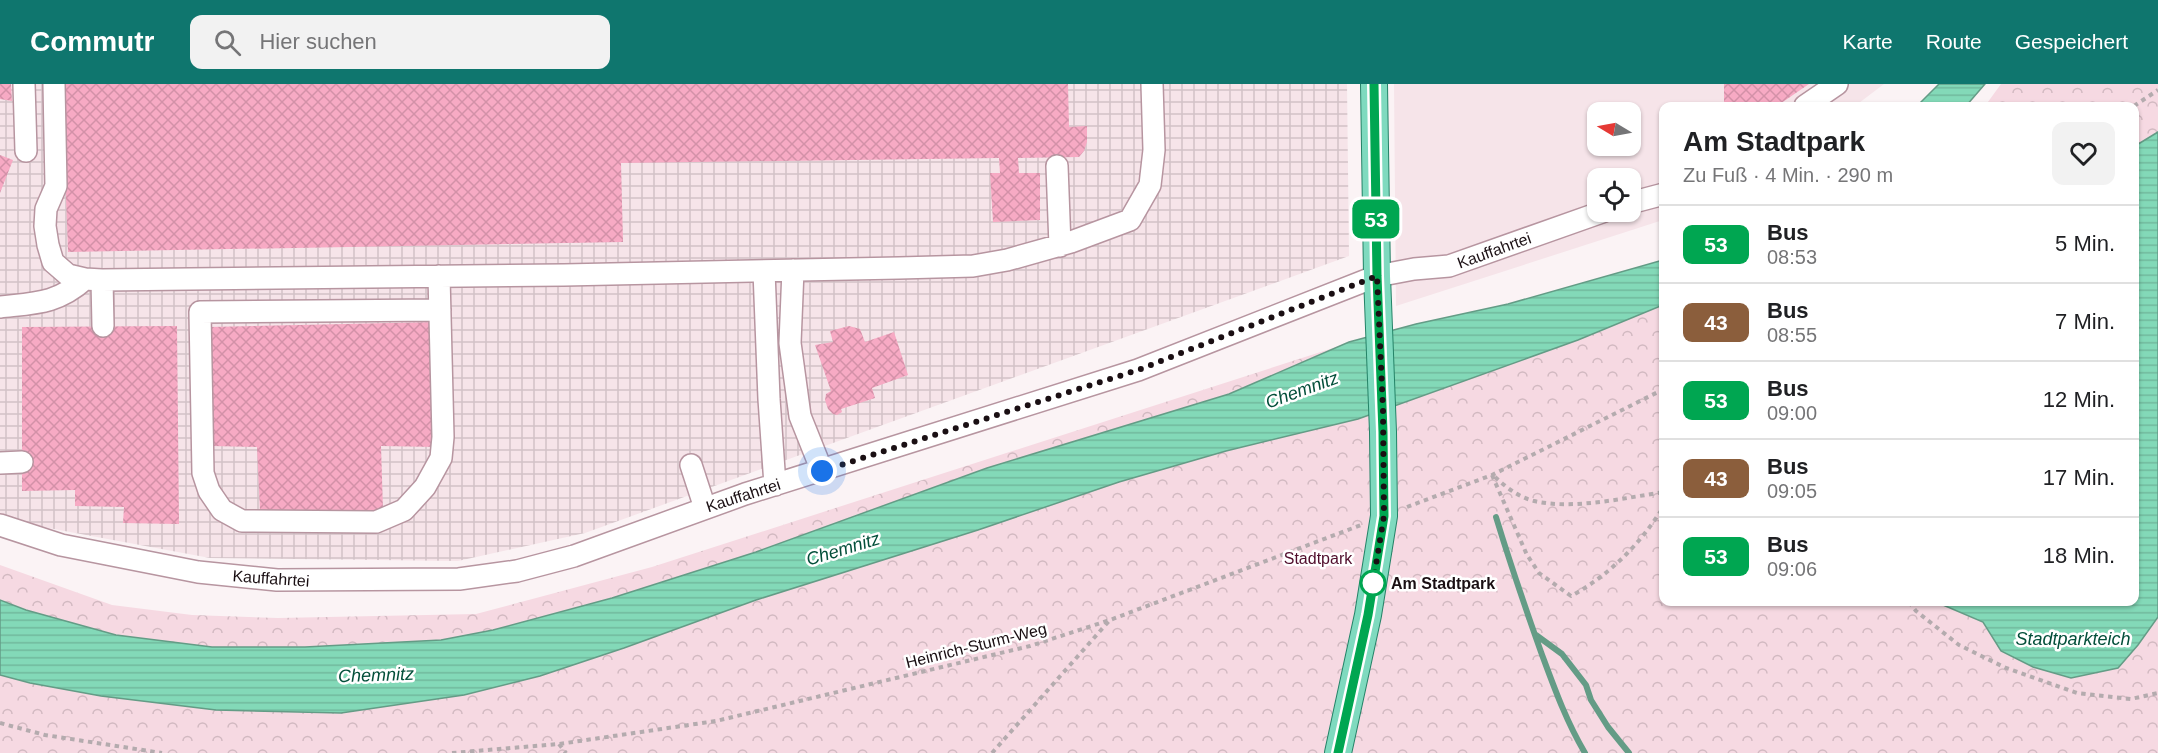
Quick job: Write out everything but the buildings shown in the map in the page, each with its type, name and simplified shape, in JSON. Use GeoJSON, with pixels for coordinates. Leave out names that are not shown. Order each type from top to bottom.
{"type":"FeatureCollection","features":[{"type":"Feature","properties":{"kind":"main road"},"geometry":{"type":"LineString","coordinates":[[1338,753],[1368,615],[1384,516],[1374,84]]}},
{"type":"Feature","properties":{"kind":"street"},"geometry":{"type":"LineString","coordinates":[[24,84],[26,151]]}},
{"type":"Feature","properties":{"kind":"street"},"geometry":{"type":"LineString","coordinates":[[54,84],[56,186],[46,209],[45,226],[53,262],[68,275],[93,280],[764,271],[973,266],[1008,260],[1060,246],[1130,220],[1150,185],[1154,150],[1152,84]]}},
{"type":"Feature","properties":{"kind":"street"},"geometry":{"type":"LineString","coordinates":[[1811,102],[1837,84]]}},
{"type":"Feature","properties":{"kind":"street"},"geometry":{"type":"LineString","coordinates":[[1057,166],[1060,246]]}},
{"type":"Feature","properties":{"kind":"street"},"geometry":{"type":"LineString","coordinates":[[1641,200],[1659,195]]}},
{"type":"Feature","properties":{"kind":"street","name":"Kauffahrtei"},"geometry":{"type":"LineString","coordinates":[[0,525],[61,545],[198,572],[277,580],[459,579],[517,571],[574,556],[705,508],[1138,370],[1377,276],[1414,268],[1449,266],[1587,217]]}},
{"type":"Feature","properties":{"kind":"street"},"geometry":{"type":"LineString","coordinates":[[794,270],[790,343],[800,416],[822,471]]}},
{"type":"Feature","properties":{"kind":"street"},"geometry":{"type":"LineString","coordinates":[[764,271],[775,485]]}},
{"type":"Feature","properties":{"kind":"street"},"geometry":{"type":"LineString","coordinates":[[439,276],[440,310],[443,437],[441,458],[425,487],[404,510],[376,522],[242,520],[222,510],[209,491],[203,474],[200,312],[440,310]]}},
{"type":"Feature","properties":{"kind":"street"},"geometry":{"type":"LineString","coordinates":[[313,278],[313,311]]}},
{"type":"Feature","properties":{"kind":"street"},"geometry":{"type":"LineString","coordinates":[[0,307],[50,301],[93,280]]}},
{"type":"Feature","properties":{"kind":"street"},"geometry":{"type":"LineString","coordinates":[[93,280],[103,326]]}},
{"type":"Feature","properties":{"kind":"street"},"geometry":{"type":"LineString","coordinates":[[0,463],[22,462]]}},
{"type":"Feature","properties":{"kind":"street"},"geometry":{"type":"LineString","coordinates":[[691,465],[705,508]]}},
{"type":"Feature","properties":{"kind":"path"},"geometry":{"type":"LineString","coordinates":[[2139,103],[2158,90]]}},
{"type":"Feature","properties":{"kind":"path","name":"Heinrich-Sturm-Weg"},"geometry":{"type":"LineString","coordinates":[[452,753],[560,744],[716,721],[1030,646],[1110,620],[1492,475],[1659,392]]}},
{"type":"Feature","properties":{"kind":"path"},"geometry":{"type":"LineString","coordinates":[[1492,475],[1509,490],[1534,501],[1596,503],[1659,493]]}},
{"type":"Feature","properties":{"kind":"path"},"geometry":{"type":"LineString","coordinates":[[1492,475],[1527,555],[1539,573],[1571,596],[1591,585],[1625,556],[1659,514]]}},
{"type":"Feature","properties":{"kind":"path"},"geometry":{"type":"LineString","coordinates":[[1912,606],[1959,645],[2006,669],[2077,693],[2131,699],[2158,693]]}},
{"type":"Feature","properties":{"kind":"path"},"geometry":{"type":"LineString","coordinates":[[992,753],[1110,620]]}},
{"type":"Feature","properties":{"kind":"path"},"geometry":{"type":"LineString","coordinates":[[0,723],[45,735],[162,753]]}},
{"type":"Feature","properties":{"kind":"path"},"geometry":{"type":"LineString","coordinates":[[560,744],[566,753]]}},
{"type":"Feature","properties":{"kind":"shaded area"},"geometry":{"type":"Polygon","coordinates":[[[0,84],[1347,84],[1349,256],[585,533],[458,561],[210,558],[16,522],[0,516],[0,84]]]}},
{"type":"Feature","properties":{"kind":"shaded area"},"geometry":{"type":"Polygon","coordinates":[[[1394,84],[1884,84],[1860,102],[1659,102],[1659,221],[1396,306],[1394,84]]]}},
{"type":"Feature","properties":{"kind":"green space"},"geometry":{"type":"Polygon","coordinates":[[[2001,84],[2158,84],[2158,132],[2139,144],[2139,102],[1988,102],[2001,84]]]}},
{"type":"Feature","properties":{"kind":"green space","name":"Stadtpark"},"geometry":{"type":"Polygon","coordinates":[[[1659,299],[1659,606],[1945,606],[1983,622],[2001,651],[2138,645],[2158,617],[2158,753],[0,753],[0,565],[112,605],[192,615],[278,618],[476,614],[652,567],[1358,340],[1659,299]]]}},
{"type":"Feature","properties":{"kind":"water"},"geometry":{"type":"Polygon","coordinates":[[[1939,84],[1985,84],[1969,102],[1921,102],[1939,84]]]}},
{"type":"Feature","properties":{"kind":"water","name":"Stadtparkteich"},"geometry":{"type":"Polygon","coordinates":[[[2158,132],[2158,617],[2118,668],[2071,678],[2033,667],[2001,651],[1983,622],[1945,606],[2139,606],[2139,144],[2158,132]]]}},
{"type":"Feature","properties":{"kind":"water","name":"Chemnitz"},"geometry":{"type":"Polygon","coordinates":[[[1659,261],[1659,307],[1578,340],[1358,419],[1226,451],[1119,482],[978,530],[756,600],[540,676],[464,695],[341,713],[216,710],[101,696],[0,675],[0,600],[26,610],[116,635],[212,647],[305,647],[441,640],[493,630],[612,598],[756,552],[987,468],[1229,394],[1349,342],[1416,324],[1508,304],[1659,261]]]}},
{"type":"Feature","properties":{"kind":"waterway"},"geometry":{"type":"LineString","coordinates":[[1496,517],[1523,602],[1551,678],[1566,716],[1585,753]]}},
{"type":"Feature","properties":{"kind":"waterway"},"geometry":{"type":"LineString","coordinates":[[1536,635],[1562,654],[1586,685],[1591,700],[1608,727],[1629,753]]}},
{"type":"Feature","properties":{"kind":"bus line","name":"53"},"geometry":{"type":"LineString","coordinates":[[1338,753],[1368,615],[1384,516],[1374,84]]}},
{"type":"Feature","properties":{"kind":"place","name":"Am Stadtpark"},"geometry":{"type":"Point","coordinates":[1373,583]}},
{"type":"Feature","properties":{"kind":"route"},"geometry":{"type":"LineString","coordinates":[[822,471],[1138,370],[1377,276],[1383,410],[1384,516],[1373,583]]}}]}
